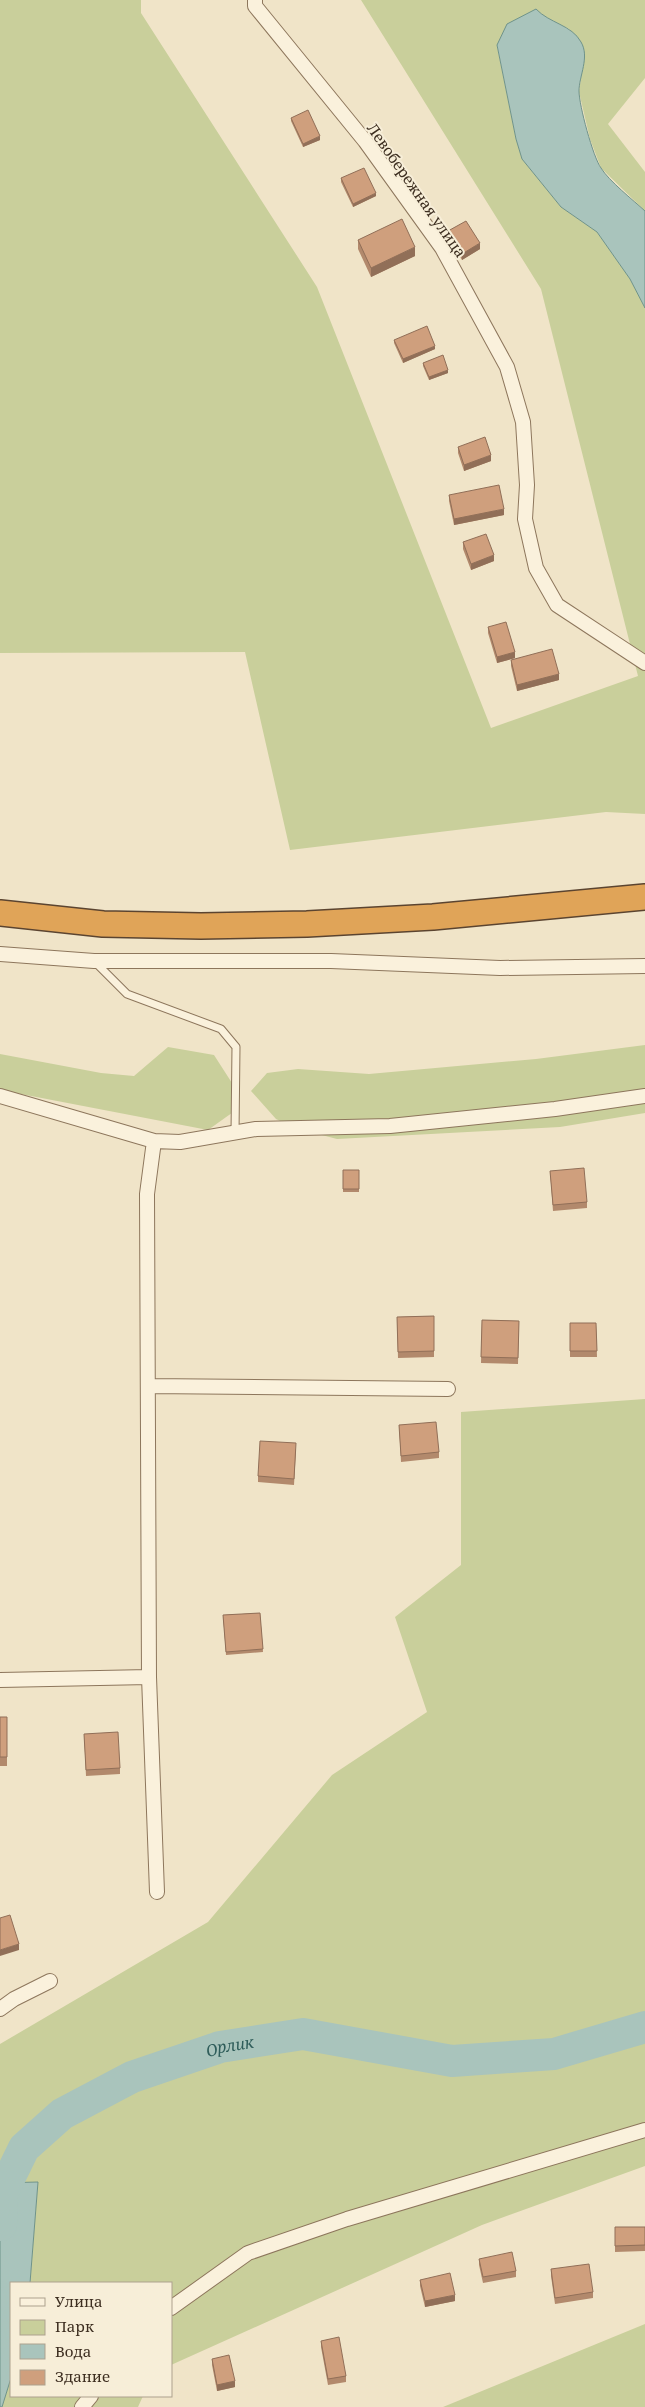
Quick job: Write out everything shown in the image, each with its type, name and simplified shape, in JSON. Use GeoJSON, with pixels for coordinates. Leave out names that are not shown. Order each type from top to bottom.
{"type":"FeatureCollection","features":[{"type":"Feature","properties":{"kind":"highway"},"geometry":{"type":"LineString","coordinates":[[0,913],[103,924],[201,926],[307,924],[433,917],[645,897]]}},
{"type":"Feature","properties":{"kind":"street","name":"Левобережная улица"},"geometry":{"type":"LineString","coordinates":[[255,0],[255,6],[365,141],[442,248],[506,367],[524,422],[527,485],[525,519],[536,568],[557,605],[645,663]]}},
{"type":"Feature","properties":{"kind":"street"},"geometry":{"type":"LineString","coordinates":[[0,954],[94,961],[331,961],[500,968],[645,966]]}},
{"type":"Feature","properties":{"kind":"street"},"geometry":{"type":"LineString","coordinates":[[0,1096],[154,1141],[180,1142],[256,1129],[390,1126],[555,1109],[645,1096]]}},
{"type":"Feature","properties":{"kind":"street"},"geometry":{"type":"LineString","coordinates":[[154,1141],[147,1194],[148,1677],[157,1892]]}},
{"type":"Feature","properties":{"kind":"street"},"geometry":{"type":"LineString","coordinates":[[148,1386],[448,1389]]}},
{"type":"Feature","properties":{"kind":"street"},"geometry":{"type":"LineString","coordinates":[[0,1680],[148,1677]]}},
{"type":"Feature","properties":{"kind":"street"},"geometry":{"type":"LineString","coordinates":[[0,2009],[14,1999],[50,1981]]}},
{"type":"Feature","properties":{"kind":"street"},"geometry":{"type":"LineString","coordinates":[[172,2307],[248,2253],[357,2216],[645,2130]]}},
{"type":"Feature","properties":{"kind":"street"},"geometry":{"type":"LineString","coordinates":[[82,2407],[90,2397]]}},
{"type":"Feature","properties":{"kind":"lane"},"geometry":{"type":"LineString","coordinates":[[94,961],[127,994],[221,1029],[236,1047],[235,1134]]}},
{"type":"Feature","properties":{"kind":"green space"},"geometry":{"type":"Polygon","coordinates":[[[0,0],[141,0],[141,13],[317,287],[491,728],[638,676],[541,289],[361,0],[645,0],[645,78],[608,124],[645,172],[645,211],[601,168],[590,139],[579,92],[584,56],[569,29],[545,18],[497,46],[516,139],[522,159],[561,207],[597,232],[630,279],[645,308],[645,814],[606,812],[290,850],[245,652],[0,653],[0,0]]]}},
{"type":"Feature","properties":{"kind":"green space"},"geometry":{"type":"Polygon","coordinates":[[[645,1045],[645,1113],[560,1127],[337,1139],[295,1128],[276,1119],[251,1091],[267,1073],[298,1069],[369,1074],[536,1059],[645,1045]]]}},
{"type":"Feature","properties":{"kind":"green space"},"geometry":{"type":"Polygon","coordinates":[[[168,1047],[214,1055],[232,1083],[236,1110],[208,1130],[0,1090],[0,1054],[101,1073],[134,1076],[168,1047]]]}},
{"type":"Feature","properties":{"kind":"green space"},"geometry":{"type":"Polygon","coordinates":[[[645,1399],[645,2166],[482,2225],[172,2365],[172,2282],[30,2282],[38,2182],[0,2183],[0,2044],[208,1922],[332,1775],[427,1712],[395,1617],[461,1565],[461,1412],[645,1399]]]}},
{"type":"Feature","properties":{"kind":"green space"},"geometry":{"type":"Polygon","coordinates":[[[645,2324],[645,2407],[443,2407],[645,2324]]]}},
{"type":"Feature","properties":{"kind":"green space"},"geometry":{"type":"Polygon","coordinates":[[[10,2381],[10,2397],[143,2397],[138,2407],[2,2407],[10,2381]]]}},
{"type":"Feature","properties":{"kind":"water"},"geometry":{"type":"Polygon","coordinates":[[[536,9],[547,18],[572,32],[581,42],[584,60],[579,91],[581,107],[594,153],[601,168],[610,179],[645,211],[645,308],[630,279],[597,232],[561,207],[522,159],[516,139],[497,45],[507,24],[536,9]]]}},
{"type":"Feature","properties":{"kind":"water"},"geometry":{"type":"Polygon","coordinates":[[[38,2182],[30,2282],[10,2282],[10,2381],[2,2407],[0,2407],[0,2183],[38,2182]]]}},
{"type":"Feature","properties":{"kind":"building"},"geometry":{"type":"Polygon","coordinates":[[[308,110],[320,136],[303,144],[291,118],[308,110]]]}},
{"type":"Feature","properties":{"kind":"building"},"geometry":{"type":"Polygon","coordinates":[[[364,168],[376,193],[353,204],[341,178],[364,168]]]}},
{"type":"Feature","properties":{"kind":"building"},"geometry":{"type":"Polygon","coordinates":[[[402,219],[415,247],[371,268],[358,240],[402,219]]]}},
{"type":"Feature","properties":{"kind":"building"},"geometry":{"type":"Polygon","coordinates":[[[466,221],[480,243],[462,254],[448,231],[466,221]]]}},
{"type":"Feature","properties":{"kind":"building"},"geometry":{"type":"Polygon","coordinates":[[[427,326],[435,346],[403,359],[394,340],[427,326]]]}},
{"type":"Feature","properties":{"kind":"building"},"geometry":{"type":"Polygon","coordinates":[[[443,355],[448,370],[429,377],[423,363],[443,355]]]}},
{"type":"Feature","properties":{"kind":"building"},"geometry":{"type":"Polygon","coordinates":[[[485,437],[491,455],[464,465],[458,447],[485,437]]]}},
{"type":"Feature","properties":{"kind":"building"},"geometry":{"type":"Polygon","coordinates":[[[499,485],[504,509],[454,519],[449,495],[499,485]]]}},
{"type":"Feature","properties":{"kind":"building"},"geometry":{"type":"Polygon","coordinates":[[[486,534],[494,555],[471,564],[463,542],[486,534]]]}},
{"type":"Feature","properties":{"kind":"building"},"geometry":{"type":"Polygon","coordinates":[[[506,622],[515,652],[497,657],[488,627],[506,622]]]}},
{"type":"Feature","properties":{"kind":"building"},"geometry":{"type":"Polygon","coordinates":[[[552,649],[559,674],[517,685],[511,660],[552,649]]]}},
{"type":"Feature","properties":{"kind":"building"},"geometry":{"type":"Polygon","coordinates":[[[584,1168],[587,1202],[553,1205],[550,1171],[584,1168]]]}},
{"type":"Feature","properties":{"kind":"building"},"geometry":{"type":"Polygon","coordinates":[[[343,1170],[359,1170],[359,1189],[343,1189],[343,1170]]]}},
{"type":"Feature","properties":{"kind":"building"},"geometry":{"type":"Polygon","coordinates":[[[434,1316],[434,1351],[398,1352],[397,1317],[434,1316]]]}},
{"type":"Feature","properties":{"kind":"building"},"geometry":{"type":"Polygon","coordinates":[[[482,1320],[519,1321],[518,1358],[481,1357],[482,1320]]]}},
{"type":"Feature","properties":{"kind":"building"},"geometry":{"type":"Polygon","coordinates":[[[570,1323],[596,1323],[597,1351],[570,1351],[570,1323]]]}},
{"type":"Feature","properties":{"kind":"building"},"geometry":{"type":"Polygon","coordinates":[[[436,1422],[439,1452],[401,1456],[399,1425],[436,1422]]]}},
{"type":"Feature","properties":{"kind":"building"},"geometry":{"type":"Polygon","coordinates":[[[260,1441],[296,1443],[294,1479],[258,1476],[260,1441]]]}},
{"type":"Feature","properties":{"kind":"building"},"geometry":{"type":"Polygon","coordinates":[[[260,1613],[263,1649],[226,1652],[223,1615],[260,1613]]]}},
{"type":"Feature","properties":{"kind":"building"},"geometry":{"type":"Polygon","coordinates":[[[0,1717],[7,1717],[7,1757],[0,1757],[0,1717]]]}},
{"type":"Feature","properties":{"kind":"building"},"geometry":{"type":"Polygon","coordinates":[[[118,1732],[120,1768],[86,1770],[84,1734],[118,1732]]]}},
{"type":"Feature","properties":{"kind":"building"},"geometry":{"type":"Polygon","coordinates":[[[10,1915],[19,1944],[0,1950],[0,1918],[10,1915]]]}},
{"type":"Feature","properties":{"kind":"building"},"geometry":{"type":"Polygon","coordinates":[[[615,2227],[645,2227],[645,2245],[615,2246],[615,2227]]]}},
{"type":"Feature","properties":{"kind":"building"},"geometry":{"type":"Polygon","coordinates":[[[512,2252],[516,2271],[483,2277],[479,2259],[512,2252]]]}},
{"type":"Feature","properties":{"kind":"building"},"geometry":{"type":"Polygon","coordinates":[[[589,2264],[593,2292],[555,2298],[551,2269],[589,2264]]]}},
{"type":"Feature","properties":{"kind":"building"},"geometry":{"type":"Polygon","coordinates":[[[450,2273],[455,2295],[425,2301],[420,2280],[450,2273]]]}},
{"type":"Feature","properties":{"kind":"building"},"geometry":{"type":"Polygon","coordinates":[[[339,2337],[346,2376],[328,2379],[321,2341],[339,2337]]]}},
{"type":"Feature","properties":{"kind":"building"},"geometry":{"type":"Polygon","coordinates":[[[229,2355],[235,2381],[217,2385],[212,2359],[229,2355]]]}},
{"type":"Feature","properties":{"kind":"waterway","name":"Орлик"},"geometry":{"type":"LineString","coordinates":[[1,2225],[2,2193],[24,2148],[62,2114],[132,2077],[220,2047],[303,2034],[452,2061],[554,2054],[645,2027]]}}]}
